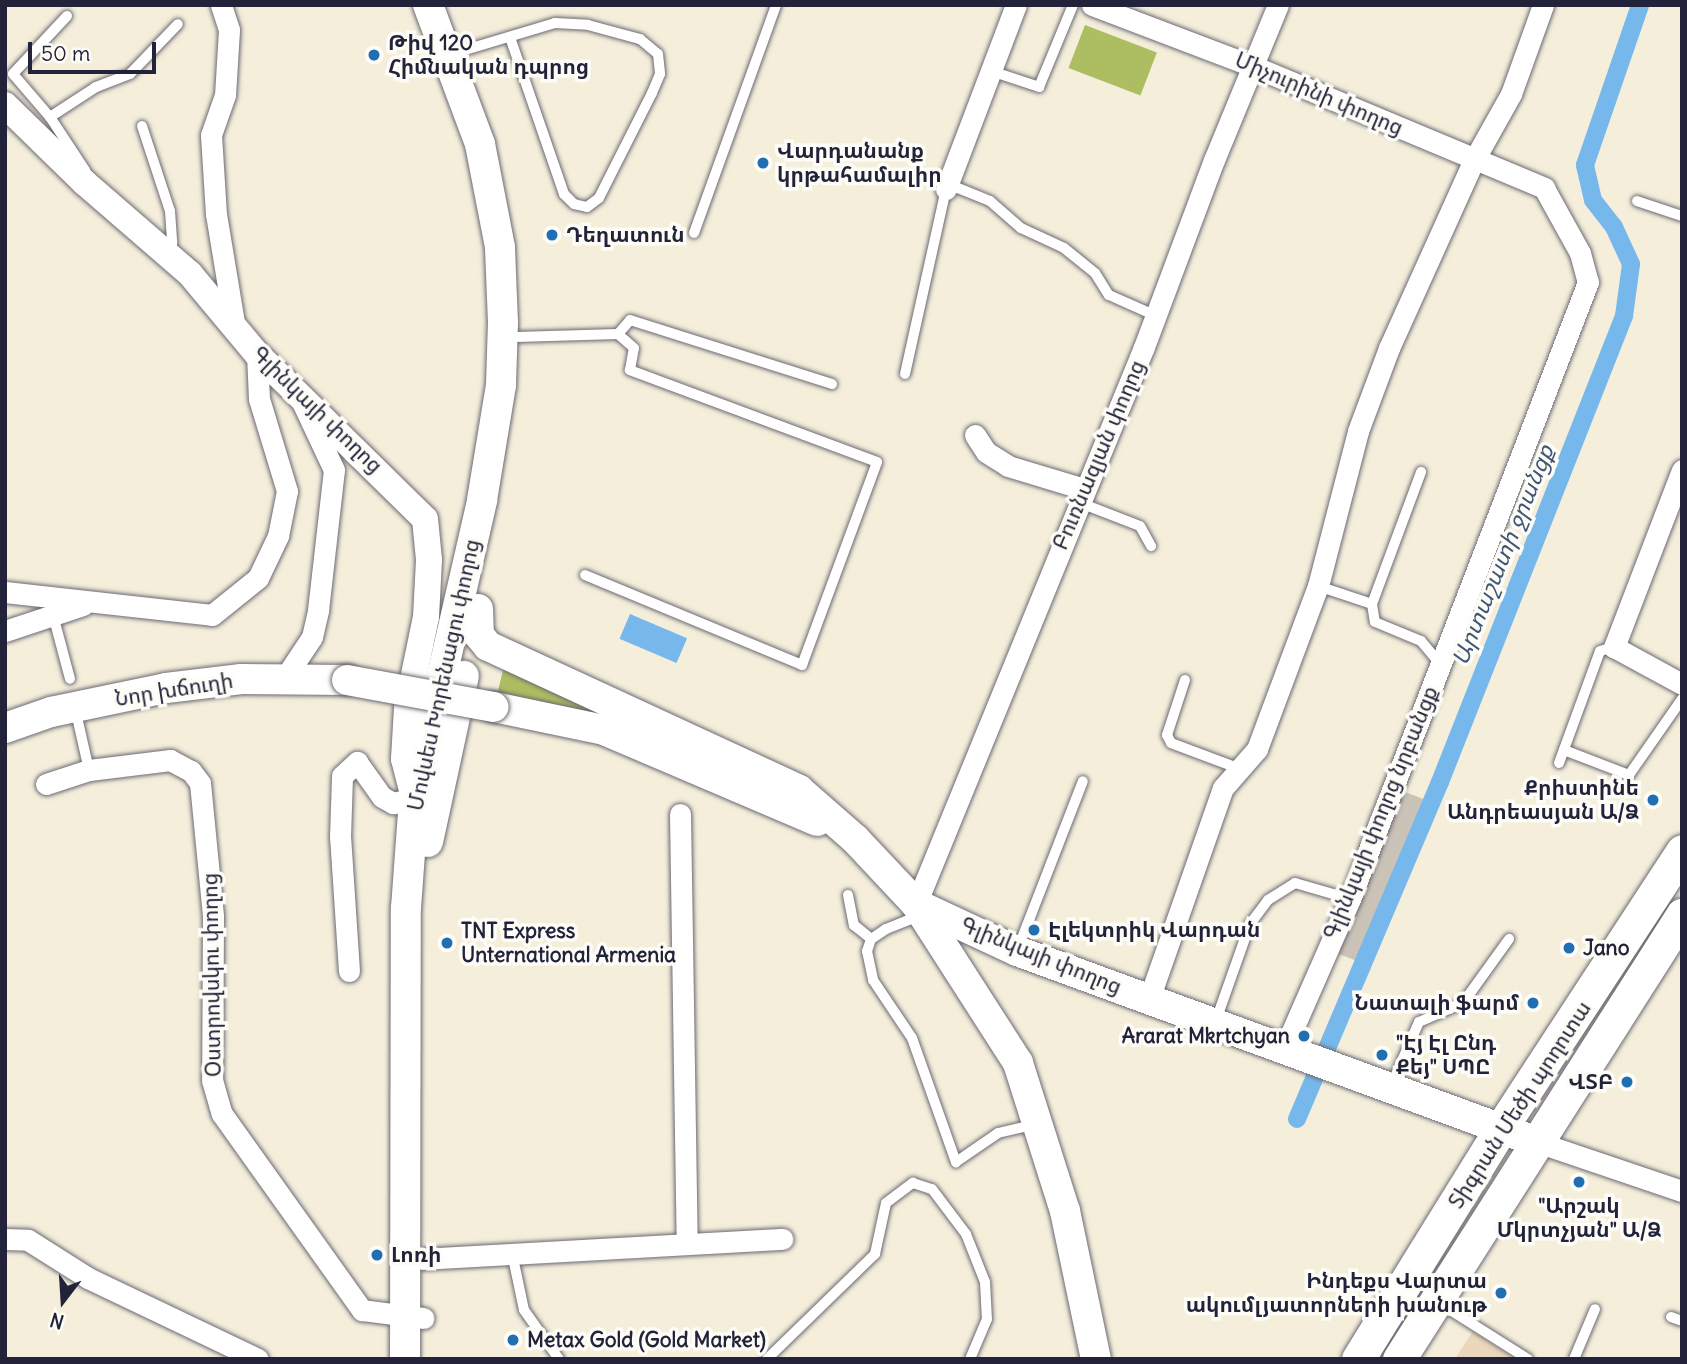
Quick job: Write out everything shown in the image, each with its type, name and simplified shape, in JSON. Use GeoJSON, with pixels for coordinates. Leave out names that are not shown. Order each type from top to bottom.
{"type":"FeatureCollection","features":[{"type":"Feature","properties":{"kind":"main road","name":"Մովսես Խորենացու փողոց"},"geometry":{"type":"LineString","coordinates":[[405,1359],[422,1259],[422,911],[430,824],[501,385],[500,247],[480,144],[428,5]]}},
{"type":"Feature","properties":{"kind":"main road","name":"Մովսես Խորենացու փողոց"},"geometry":{"type":"LineString","coordinates":[[423,1359],[414,1317],[406,908],[414,798],[462,639],[478,609],[512,406],[516,337],[513,254],[491,143],[439,5]]}},
{"type":"Feature","properties":{"kind":"main road","name":"Գլինկայի փողոց"},"geometry":{"type":"LineString","coordinates":[[478,609],[479,635],[488,646],[799,790],[855,839],[920,909],[1017,951],[1539,1143]]}},
{"type":"Feature","properties":{"kind":"main road","name":"Նոր խճուղի"},"geometry":{"type":"LineString","coordinates":[[5,728],[72,693],[284,679],[347,680],[604,730],[710,772],[855,839]]}},
{"type":"Feature","properties":{"kind":"main road","name":"Տիգրան Մեծի պողոտա"},"geometry":{"type":"LineString","coordinates":[[1359,1359],[1501,1129],[1682,851]]}},
{"type":"Feature","properties":{"kind":"main road"},"geometry":{"type":"LineString","coordinates":[[920,909],[1016,1060],[1065,1211],[1096,1359]]}},
{"type":"Feature","properties":{"kind":"main road","name":"Տիգրան Մեծի պողոտա"},"geometry":{"type":"LineString","coordinates":[[1399,1359],[1682,915]]}},
{"type":"Feature","properties":{"kind":"street"},"geometry":{"type":"LineString","coordinates":[[220,5],[229,30],[225,95],[211,135],[216,214],[234,323]]}},
{"type":"Feature","properties":{"kind":"street"},"geometry":{"type":"LineString","coordinates":[[947,187],[1016,5]]}},
{"type":"Feature","properties":{"kind":"street","name":"Միչուրինի փողոց"},"geometry":{"type":"LineString","coordinates":[[1092,5],[1253,66],[1544,188]]}},
{"type":"Feature","properties":{"kind":"street","name":"Բուռնազյան փողոց"},"geometry":{"type":"LineString","coordinates":[[920,909],[1081,496],[1278,5]]}},
{"type":"Feature","properties":{"kind":"street"},"geometry":{"type":"LineString","coordinates":[[1149,999],[1223,788],[1258,749],[1318,586],[1358,431],[1389,348],[1474,160],[1511,94],[1544,5]]}},
{"type":"Feature","properties":{"kind":"street","name":"Գլինկայի փողոց"},"geometry":{"type":"LineString","coordinates":[[5,106],[85,183],[166,253],[234,323],[257,354],[425,519],[429,561],[426,617],[407,708],[404,759],[414,798]]}},
{"type":"Feature","properties":{"kind":"street","name":"Գլինկայի փողոց նրբանցք"},"geometry":{"type":"LineString","coordinates":[[1290,1051],[1588,282],[1580,253],[1544,188]]}},
{"type":"Feature","properties":{"kind":"street"},"geometry":{"type":"LineString","coordinates":[[5,592],[212,615],[258,578],[278,537],[287,491],[259,399],[257,354]]}},
{"type":"Feature","properties":{"kind":"street"},"geometry":{"type":"LineString","coordinates":[[284,679],[312,637],[318,610],[334,471],[299,395]]}},
{"type":"Feature","properties":{"kind":"street"},"geometry":{"type":"LineString","coordinates":[[975,435],[986,452],[1008,466],[1081,496]]}},
{"type":"Feature","properties":{"kind":"street"},"geometry":{"type":"LineString","coordinates":[[1681,685],[1614,647],[1682,470]]}},
{"type":"Feature","properties":{"kind":"street"},"geometry":{"type":"LineString","coordinates":[[5,631],[88,603]]}},
{"type":"Feature","properties":{"kind":"street"},"geometry":{"type":"LineString","coordinates":[[426,617],[462,639]]}},
{"type":"Feature","properties":{"kind":"street","name":"Օստրովսկու փողոց"},"geometry":{"type":"LineString","coordinates":[[46,784],[89,770],[170,760],[191,771],[200,783],[214,916],[212,1080],[222,1114],[362,1310],[414,1317]]}},
{"type":"Feature","properties":{"kind":"street"},"geometry":{"type":"LineString","coordinates":[[349,971],[340,836],[342,776],[356,762],[382,797],[393,803],[414,798]]}},
{"type":"Feature","properties":{"kind":"street"},"geometry":{"type":"LineString","coordinates":[[680,814],[688,1243]]}},
{"type":"Feature","properties":{"kind":"street","name":"Գլինկայի փողոց"},"geometry":{"type":"LineString","coordinates":[[1539,1143],[1682,1191]]}},
{"type":"Feature","properties":{"kind":"street"},"geometry":{"type":"LineString","coordinates":[[5,1239],[28,1240],[88,1278],[258,1359]]}},
{"type":"Feature","properties":{"kind":"street"},"geometry":{"type":"LineString","coordinates":[[422,1259],[782,1239]]}},
{"type":"Feature","properties":{"kind":"lane"},"geometry":{"type":"LineString","coordinates":[[694,233],[776,5]]}},
{"type":"Feature","properties":{"kind":"lane"},"geometry":{"type":"LineString","coordinates":[[991,71],[1039,87],[1073,5]]}},
{"type":"Feature","properties":{"kind":"lane"},"geometry":{"type":"LineString","coordinates":[[67,16],[13,74],[50,117],[85,167],[85,183]]}},
{"type":"Feature","properties":{"kind":"lane"},"geometry":{"type":"LineString","coordinates":[[458,53],[555,23],[588,25],[640,39],[658,54],[660,74],[652,93],[599,198],[587,207],[574,204],[564,194],[510,37]]}},
{"type":"Feature","properties":{"kind":"lane"},"geometry":{"type":"LineString","coordinates":[[50,117],[96,87],[130,74],[178,24]]}},
{"type":"Feature","properties":{"kind":"lane"},"geometry":{"type":"LineString","coordinates":[[142,126],[170,211],[172,243],[166,253]]}},
{"type":"Feature","properties":{"kind":"lane"},"geometry":{"type":"LineString","coordinates":[[905,374],[947,187],[990,201],[1021,228],[1064,248],[1095,273],[1109,295],[1154,315]]}},
{"type":"Feature","properties":{"kind":"lane"},"geometry":{"type":"LineString","coordinates":[[1637,201],[1682,216]]}},
{"type":"Feature","properties":{"kind":"lane"},"geometry":{"type":"LineString","coordinates":[[618,334],[630,320],[832,384]]}},
{"type":"Feature","properties":{"kind":"lane"},"geometry":{"type":"LineString","coordinates":[[516,337],[618,334],[634,348],[631,370],[877,463],[803,665],[585,575]]}},
{"type":"Feature","properties":{"kind":"lane"},"geometry":{"type":"LineString","coordinates":[[1421,472],[1372,604],[1375,622],[1421,641],[1440,664]]}},
{"type":"Feature","properties":{"kind":"lane"},"geometry":{"type":"LineString","coordinates":[[1081,496],[1140,526],[1151,546]]}},
{"type":"Feature","properties":{"kind":"lane"},"geometry":{"type":"LineString","coordinates":[[1318,586],[1372,604]]}},
{"type":"Feature","properties":{"kind":"lane"},"geometry":{"type":"LineString","coordinates":[[53,615],[89,770]]}},
{"type":"Feature","properties":{"kind":"lane"},"geometry":{"type":"LineString","coordinates":[[1559,763],[1600,651],[1614,647]]}},
{"type":"Feature","properties":{"kind":"lane"},"geometry":{"type":"LineString","coordinates":[[1185,680],[1167,735],[1171,743],[1240,769]]}},
{"type":"Feature","properties":{"kind":"lane"},"geometry":{"type":"LineString","coordinates":[[1564,750],[1629,775],[1681,685]]}},
{"type":"Feature","properties":{"kind":"lane"},"geometry":{"type":"LineString","coordinates":[[1017,951],[1083,780]]}},
{"type":"Feature","properties":{"kind":"lane"},"geometry":{"type":"LineString","coordinates":[[1215,1023],[1250,924],[1268,900],[1295,883],[1350,899]]}},
{"type":"Feature","properties":{"kind":"lane"},"geometry":{"type":"LineString","coordinates":[[848,895],[854,925],[871,939]]}},
{"type":"Feature","properties":{"kind":"lane"},"geometry":{"type":"LineString","coordinates":[[920,909],[871,939],[867,951],[873,980],[912,1038],[956,1162],[998,1133],[1038,1123]]}},
{"type":"Feature","properties":{"kind":"lane"},"geometry":{"type":"LineString","coordinates":[[1390,1088],[1419,1022],[1463,1003],[1509,939]]}},
{"type":"Feature","properties":{"kind":"lane"},"geometry":{"type":"LineString","coordinates":[[767,1359],[875,1254],[886,1203],[913,1183],[932,1189],[966,1234],[985,1282],[987,1319],[970,1359]]}},
{"type":"Feature","properties":{"kind":"lane"},"geometry":{"type":"LineString","coordinates":[[512,1253],[524,1310],[559,1359]]}},
{"type":"Feature","properties":{"kind":"lane"},"geometry":{"type":"LineString","coordinates":[[1437,1302],[1528,1359]]}},
{"type":"Feature","properties":{"kind":"lane"},"geometry":{"type":"LineString","coordinates":[[1574,1359],[1595,1309]]}},
{"type":"Feature","properties":{"kind":"shaded area"},"geometry":{"type":"Polygon","coordinates":[[[1400,790],[1423,799],[1361,962],[1337,953],[1400,790]]]}},
{"type":"Feature","properties":{"kind":"shaded area"},"geometry":{"type":"Polygon","coordinates":[[[1473,1331],[1515,1359],[1455,1359],[1473,1331]]]}},
{"type":"Feature","properties":{"kind":"green space"},"geometry":{"type":"Polygon","coordinates":[[[1085,25],[1157,53],[1140,96],[1069,68],[1085,25]]]}},
{"type":"Feature","properties":{"kind":"green space"},"geometry":{"type":"Polygon","coordinates":[[[504,666],[752,781],[497,695],[504,666]]]}},
{"type":"Feature","properties":{"kind":"water"},"geometry":{"type":"Polygon","coordinates":[[[630,614],[687,638],[677,663],[619,639],[630,614]]]}},
{"type":"Feature","properties":{"kind":"waterway","name":"Արտաշատի ջրանցք"},"geometry":{"type":"LineString","coordinates":[[1297,1119],[1440,782],[1624,316],[1631,264],[1614,227],[1593,200],[1585,165],[1640,5]]}},
{"type":"Feature","properties":{"kind":"place","name":"Թիվ 120 Հիմնական դպրոց"},"geometry":{"type":"Point","coordinates":[374,55]}},
{"type":"Feature","properties":{"kind":"place","name":"Վարդանանք կրթահամալիր"},"geometry":{"type":"Point","coordinates":[763,163]}},
{"type":"Feature","properties":{"kind":"place","name":"Դեղատուն"},"geometry":{"type":"Point","coordinates":[552,235]}},
{"type":"Feature","properties":{"kind":"place","name":"Քրիստինե Անդրեասյան Ա/Ձ"},"geometry":{"type":"Point","coordinates":[1653,800]}},
{"type":"Feature","properties":{"kind":"place","name":"Էլեկտրիկ Վարդան"},"geometry":{"type":"Point","coordinates":[1034,930]}},
{"type":"Feature","properties":{"kind":"place","name":"TNT Express Unternational Armenia"},"geometry":{"type":"Point","coordinates":[447,943]}},
{"type":"Feature","properties":{"kind":"place","name":"Jano"},"geometry":{"type":"Point","coordinates":[1569,948]}},
{"type":"Feature","properties":{"kind":"place","name":"Նատալի ֆարմ"},"geometry":{"type":"Point","coordinates":[1533,1003]}},
{"type":"Feature","properties":{"kind":"place","name":"Ararat Mkrtchyan"},"geometry":{"type":"Point","coordinates":[1304,1036]}},
{"type":"Feature","properties":{"kind":"place","name":"\"Էյ Էլ Ընդ Քեյ\" ՍՊԸ"},"geometry":{"type":"Point","coordinates":[1382,1055]}},
{"type":"Feature","properties":{"kind":"place","name":"ՎՏԲ"},"geometry":{"type":"Point","coordinates":[1627,1082]}},
{"type":"Feature","properties":{"kind":"place","name":"\"Արշակ Մկրտչյան\" Ա/Ձ"},"geometry":{"type":"Point","coordinates":[1579,1182]}},
{"type":"Feature","properties":{"kind":"place","name":"Լոռի"},"geometry":{"type":"Point","coordinates":[377,1255]}},
{"type":"Feature","properties":{"kind":"place","name":"Ինդեքս Վարտա ակումլյատորների խանութ"},"geometry":{"type":"Point","coordinates":[1501,1293]}},
{"type":"Feature","properties":{"kind":"place","name":"Metax Gold (Gold Market)"},"geometry":{"type":"Point","coordinates":[513,1340]}}]}
